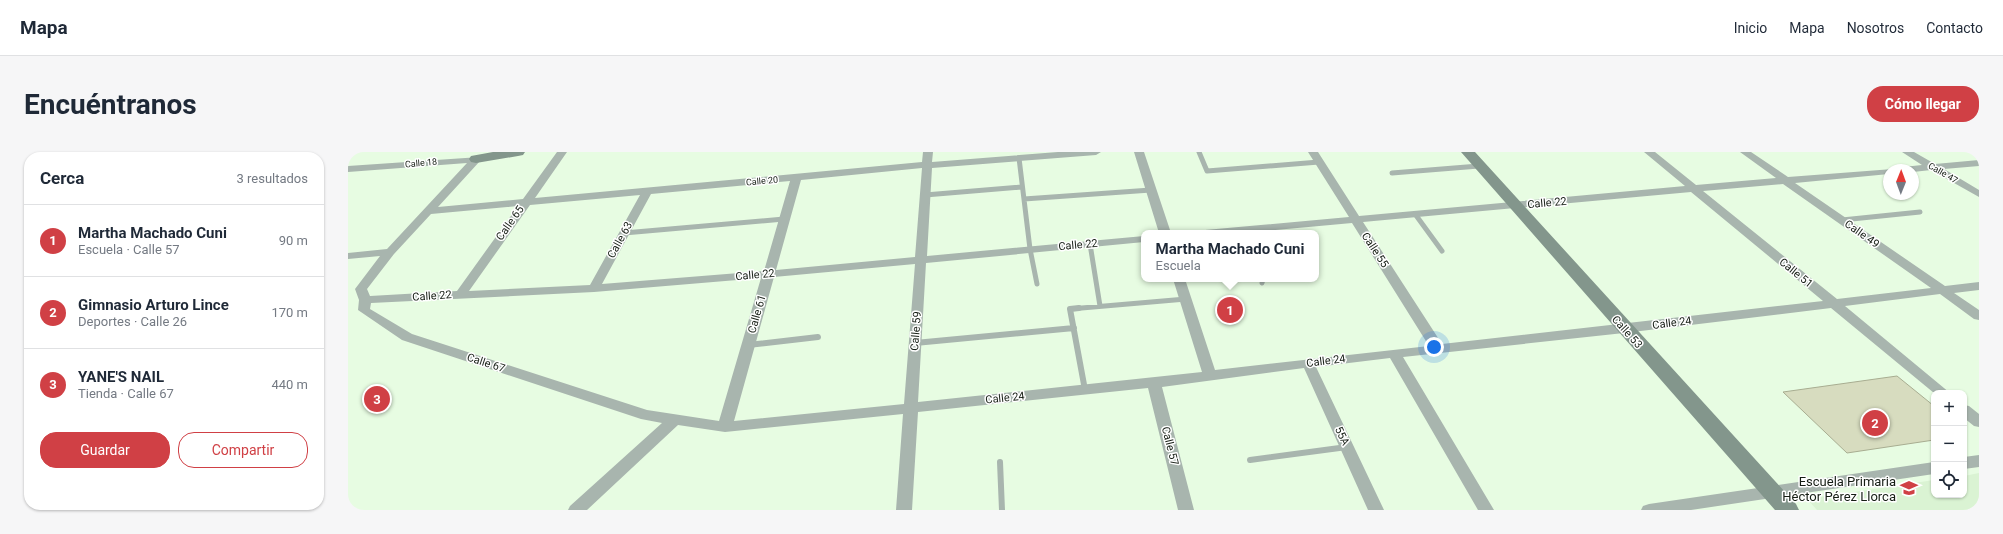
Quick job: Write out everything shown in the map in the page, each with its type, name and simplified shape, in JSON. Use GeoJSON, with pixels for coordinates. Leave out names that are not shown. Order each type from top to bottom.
{"type":"FeatureCollection","features":[{"type":"Feature","properties":{"kind":"street","name":"Calle 18"},"geometry":{"type":"LineString","coordinates":[[348,169],[476,159],[496,154],[518,152]]}},
{"type":"Feature","properties":{"kind":"street","name":"Calle 65"},"geometry":{"type":"LineString","coordinates":[[461,294],[524,203],[562,152]]}},
{"type":"Feature","properties":{"kind":"street","name":"Calle 59"},"geometry":{"type":"LineString","coordinates":[[904,510],[928,152]]}},
{"type":"Feature","properties":{"kind":"street","name":"Calle 20"},"geometry":{"type":"LineString","coordinates":[[429,212],[927,165],[1096,152]]}},
{"type":"Feature","properties":{"kind":"street"},"geometry":{"type":"LineString","coordinates":[[1139,152],[1164,230]]}},
{"type":"Feature","properties":{"kind":"street","name":"Calle 55"},"geometry":{"type":"LineString","coordinates":[[1313,152],[1438,349]]}},
{"type":"Feature","properties":{"kind":"street","name":"Calle 51"},"geometry":{"type":"LineString","coordinates":[[1649,152],[1939,390]]}},
{"type":"Feature","properties":{"kind":"street","name":"Calle 49"},"geometry":{"type":"LineString","coordinates":[[1745,152],[1979,316]]}},
{"type":"Feature","properties":{"kind":"street","name":"Calle 47"},"geometry":{"type":"LineString","coordinates":[[1907,152],[1979,194]]}},
{"type":"Feature","properties":{"kind":"street","name":"Calle 67"},"geometry":{"type":"LineString","coordinates":[[476,159],[429,212],[390,252],[360,289],[365,300],[364,310],[407,337],[646,415],[674,420]]}},
{"type":"Feature","properties":{"kind":"street","name":"Calle 53"},"geometry":{"type":"LineString","coordinates":[[1473,159],[1788,510]]}},
{"type":"Feature","properties":{"kind":"street"},"geometry":{"type":"LineString","coordinates":[[1919,168],[1979,163]]}},
{"type":"Feature","properties":{"kind":"street","name":"Calle 22"},"geometry":{"type":"LineString","coordinates":[[1260,230],[1355,219],[1515,206],[1883,172]]}},
{"type":"Feature","properties":{"kind":"street","name":"Calle 61"},"geometry":{"type":"LineString","coordinates":[[725,427],[796,178]]}},
{"type":"Feature","properties":{"kind":"street","name":"Calle 63"},"geometry":{"type":"LineString","coordinates":[[594,288],[647,191]]}},
{"type":"Feature","properties":{"kind":"street","name":"Calle 22"},"geometry":{"type":"LineString","coordinates":[[365,300],[594,288],[768,274],[1141,239]]}},
{"type":"Feature","properties":{"kind":"street"},"geometry":{"type":"LineString","coordinates":[[348,256],[390,252]]}},
{"type":"Feature","properties":{"kind":"street"},"geometry":{"type":"LineString","coordinates":[[1181,282],[1210,376]]}},
{"type":"Feature","properties":{"kind":"street","name":"Calle 24"},"geometry":{"type":"LineString","coordinates":[[674,420],[725,427],[911,408],[1154,383],[1308,363],[1624,329],[1979,286]]}},
{"type":"Feature","properties":{"kind":"street"},"geometry":{"type":"LineString","coordinates":[[1394,353],[1486,510]]}},
{"type":"Feature","properties":{"kind":"street","name":"55A"},"geometry":{"type":"LineString","coordinates":[[1308,363],[1376,510]]}},
{"type":"Feature","properties":{"kind":"street","name":"Calle 57"},"geometry":{"type":"LineString","coordinates":[[1154,383],[1186,510]]}},
{"type":"Feature","properties":{"kind":"street"},"geometry":{"type":"LineString","coordinates":[[1967,412],[1979,422]]}},
{"type":"Feature","properties":{"kind":"street"},"geometry":{"type":"LineString","coordinates":[[576,510],[674,420]]}},
{"type":"Feature","properties":{"kind":"street"},"geometry":{"type":"LineString","coordinates":[[1967,463],[1979,461]]}},
{"type":"Feature","properties":{"kind":"street"},"geometry":{"type":"LineString","coordinates":[[1649,510],[1931,468]]}},
{"type":"Feature","properties":{"kind":"lane"},"geometry":{"type":"LineString","coordinates":[[1199,152],[1207,171],[1319,162]]}},
{"type":"Feature","properties":{"kind":"lane"},"geometry":{"type":"LineString","coordinates":[[1019,158],[1030,249],[1037,284]]}},
{"type":"Feature","properties":{"kind":"lane"},"geometry":{"type":"LineString","coordinates":[[1392,173],[1473,159]]}},
{"type":"Feature","properties":{"kind":"lane"},"geometry":{"type":"LineString","coordinates":[[925,196],[1022,187]]}},
{"type":"Feature","properties":{"kind":"lane"},"geometry":{"type":"LineString","coordinates":[[1024,200],[1151,190]]}},
{"type":"Feature","properties":{"kind":"lane"},"geometry":{"type":"LineString","coordinates":[[1842,220],[1920,212]]}},
{"type":"Feature","properties":{"kind":"lane"},"geometry":{"type":"LineString","coordinates":[[1415,214],[1442,251]]}},
{"type":"Feature","properties":{"kind":"lane"},"geometry":{"type":"LineString","coordinates":[[624,233],[784,219]]}},
{"type":"Feature","properties":{"kind":"lane"},"geometry":{"type":"LineString","coordinates":[[1090,244],[1100,306]]}},
{"type":"Feature","properties":{"kind":"lane"},"geometry":{"type":"LineString","coordinates":[[1084,390],[1070,309],[1186,299]]}},
{"type":"Feature","properties":{"kind":"lane"},"geometry":{"type":"LineString","coordinates":[[915,343],[1074,328]]}},
{"type":"Feature","properties":{"kind":"lane"},"geometry":{"type":"LineString","coordinates":[[748,345],[818,338]]}},
{"type":"Feature","properties":{"kind":"lane"},"geometry":{"type":"LineString","coordinates":[[1250,460],[1347,447]]}},
{"type":"Feature","properties":{"kind":"lane"},"geometry":{"type":"LineString","coordinates":[[1000,462],[1002,510]]}},
{"type":"Feature","properties":{"kind":"shaded area","name":"Escuela Primaria Héctor Pérez Llorca"},"geometry":{"type":"Polygon","coordinates":[[[1979,473],[1979,510],[1817,510],[1807,499],[1931,480],[1931,498],[1967,498],[1967,475],[1979,473]]]}},
{"type":"Feature","properties":{"kind":"building"},"geometry":{"type":"Polygon","coordinates":[[[1897,376],[1931,404],[1931,440],[1847,453],[1783,392],[1897,376]]]}},
{"type":"Feature","properties":{"kind":"place","name":"Martha Machado Cuni"},"geometry":{"type":"Point","coordinates":[1230,310]}},
{"type":"Feature","properties":{"kind":"place","name":"YANE'S NAIL"},"geometry":{"type":"Point","coordinates":[377,399]}},
{"type":"Feature","properties":{"kind":"place","name":"Gimnasio Arturo Lince"},"geometry":{"type":"Point","coordinates":[1875,423]}},
{"type":"Feature","properties":{"kind":"place","name":"Escuela Primaria Héctor Pérez Llorca"},"geometry":{"type":"Point","coordinates":[1909,488]}}]}
